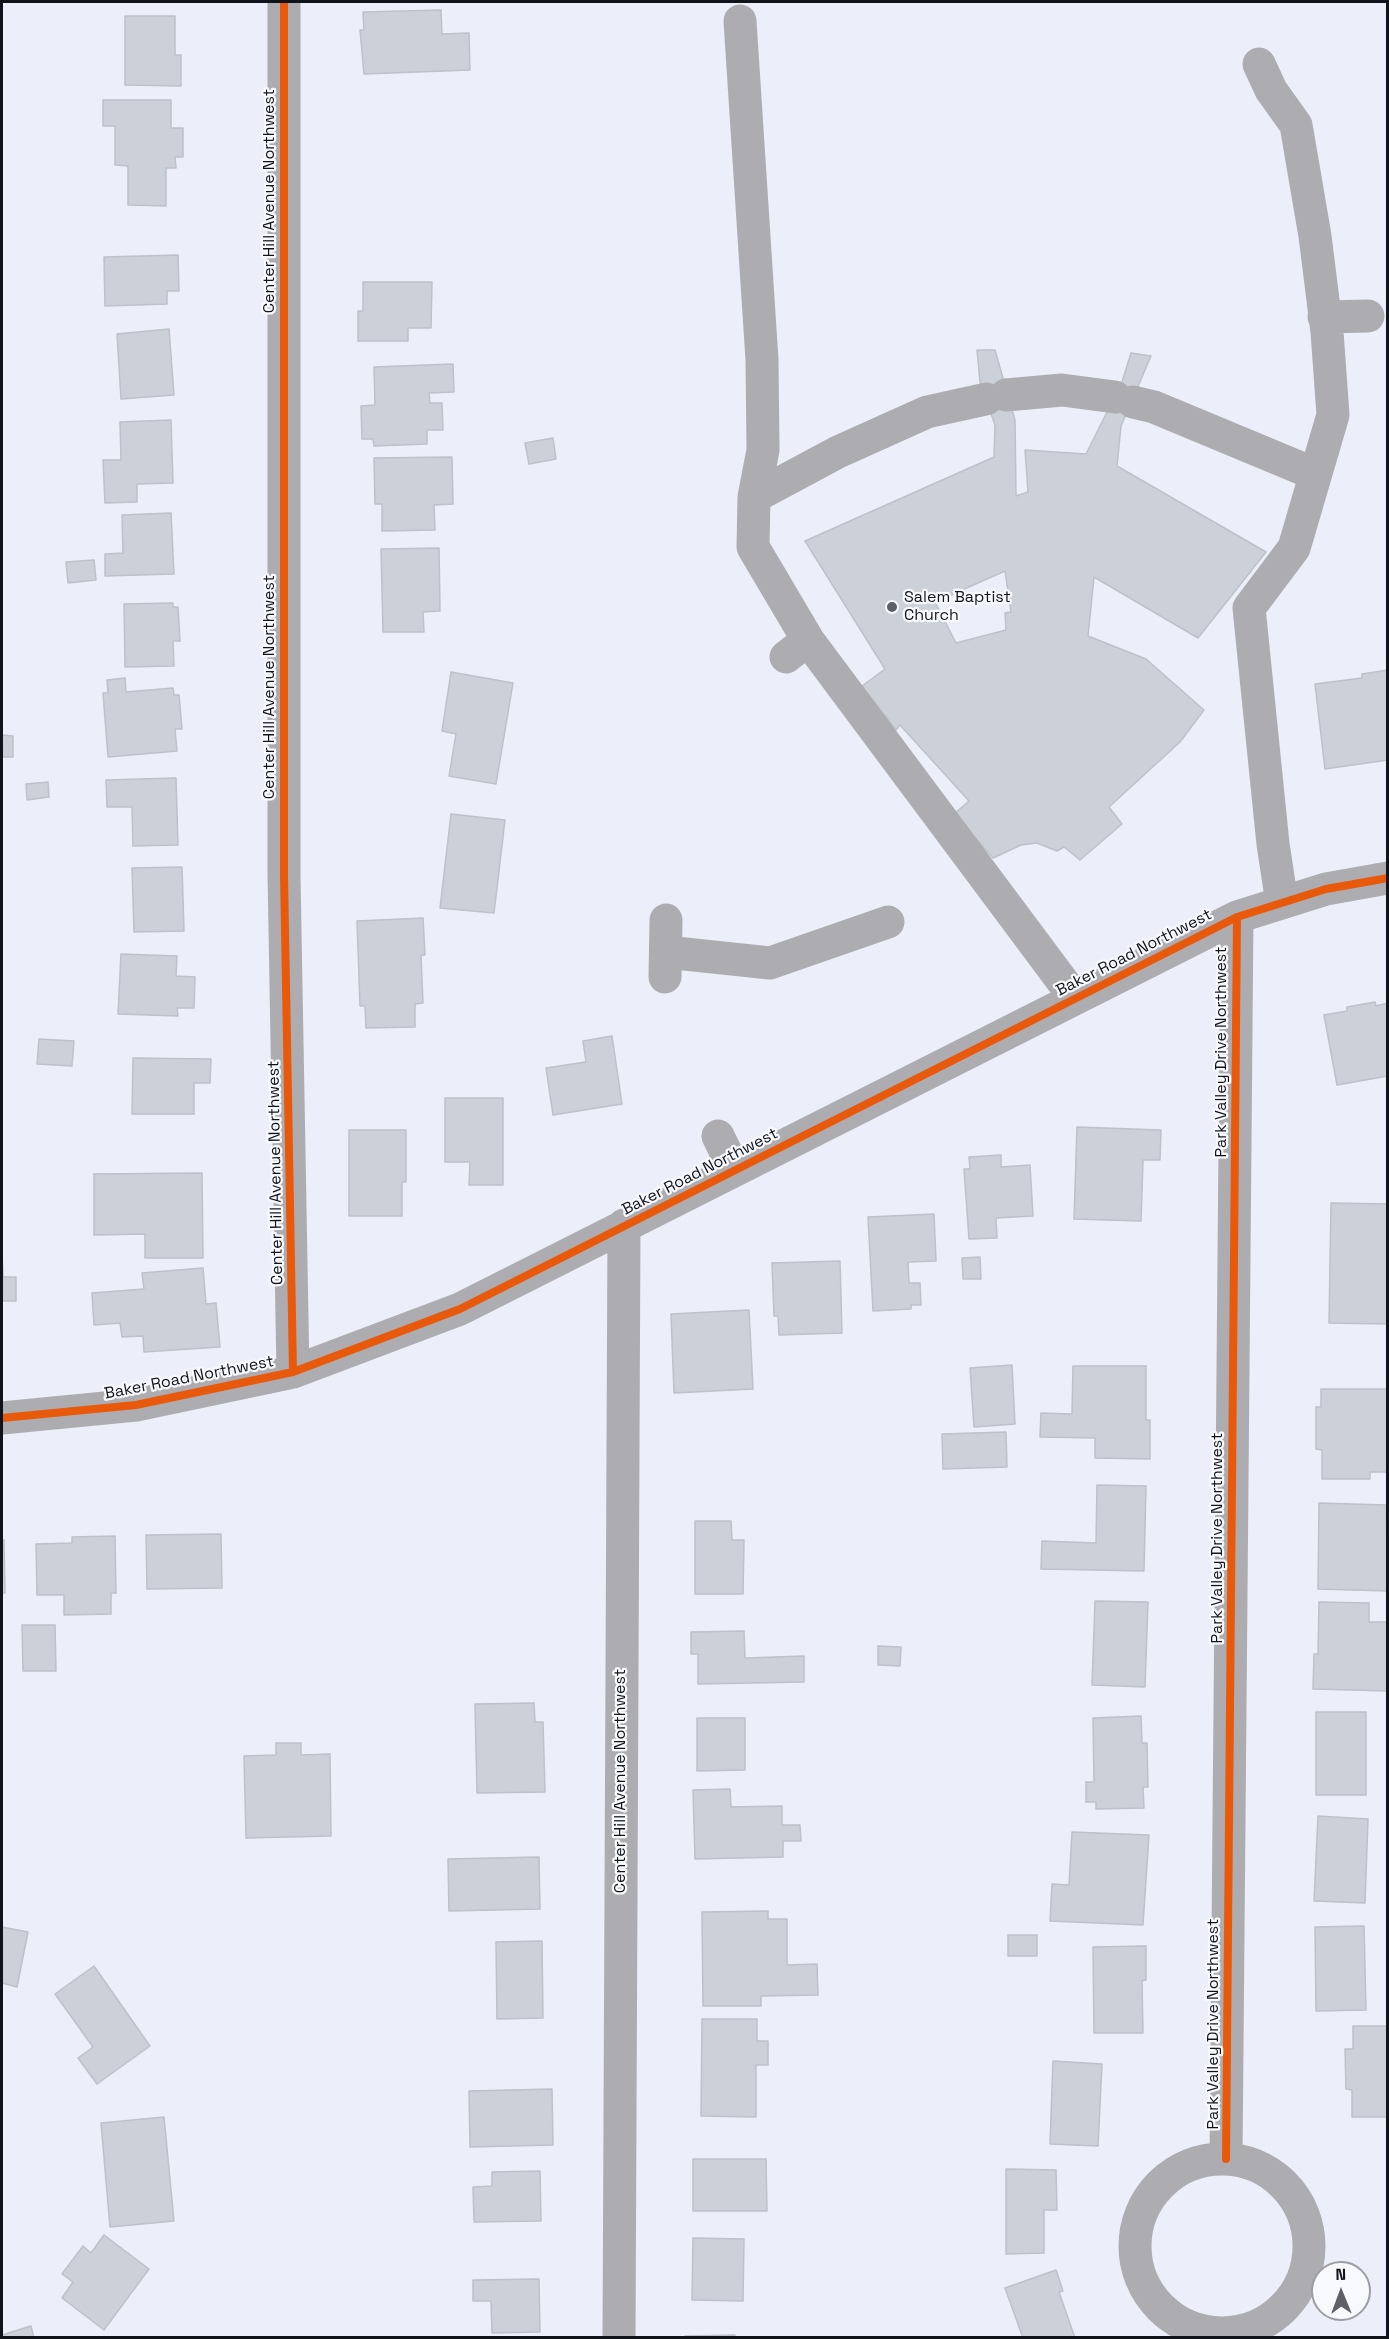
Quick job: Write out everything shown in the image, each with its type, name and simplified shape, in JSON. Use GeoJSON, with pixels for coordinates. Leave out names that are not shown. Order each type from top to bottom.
{"type":"FeatureCollection","features":[{"type":"Feature","properties":{"kind":"street","name":"Center Hill Avenue Northwest"},"geometry":{"type":"LineString","coordinates":[[284,2],[284,875],[293,1372]]}},
{"type":"Feature","properties":{"kind":"street"},"geometry":{"type":"LineString","coordinates":[[740,21],[762,360],[763,450],[754,497],[753,547],[797,649],[1075,998]]}},
{"type":"Feature","properties":{"kind":"street"},"geometry":{"type":"LineString","coordinates":[[1259,64],[1271,90],[1296,125],[1315,236],[1333,416],[1294,548],[1249,608],[1273,844],[1282,903]]}},
{"type":"Feature","properties":{"kind":"street"},"geometry":{"type":"LineString","coordinates":[[1324,317],[1368,316]]}},
{"type":"Feature","properties":{"kind":"street"},"geometry":{"type":"LineString","coordinates":[[754,497],[838,452],[927,412],[996,397],[1062,390],[1124,399],[1154,407],[1315,474]]}},
{"type":"Feature","properties":{"kind":"street","name":"Baker Road Northwest"},"geometry":{"type":"LineString","coordinates":[[2,1418],[136,1405],[293,1372],[460,1309],[1237,917],[1326,889],[1388,878]]}},
{"type":"Feature","properties":{"kind":"street","name":"Park Valley Drive Northwest"},"geometry":{"type":"LineString","coordinates":[[1226,2159],[1237,917]]}},
{"type":"Feature","properties":{"kind":"street"},"geometry":{"type":"LineString","coordinates":[[666,920],[665,965],[770,963],[888,922]]}},
{"type":"Feature","properties":{"kind":"street"},"geometry":{"type":"LineString","coordinates":[[718,1136],[734,1169]]}},
{"type":"Feature","properties":{"kind":"street","name":"Center Hill Avenue Northwest"},"geometry":{"type":"LineString","coordinates":[[619,2337],[624,1225]]}},
{"type":"Feature","properties":{"kind":"street"},"geometry":{"type":"LineString","coordinates":[[1226,2159],[1256,2165],[1280,2180],[1299,2203],[1309,2230],[1309,2259],[1300,2287],[1283,2311],[1258,2326],[1229,2333],[1200,2331],[1174,2319],[1153,2301],[1140,2276],[1134,2247],[1139,2220],[1152,2194],[1172,2174],[1198,2162],[1226,2159]]}},
{"type":"Feature","properties":{"kind":"building"},"geometry":{"type":"Polygon","coordinates":[[[441,10],[442,34],[469,33],[470,70],[364,74],[360,30],[364,30],[363,12],[441,10]]]}},
{"type":"Feature","properties":{"kind":"building"},"geometry":{"type":"Polygon","coordinates":[[[125,16],[175,16],[175,55],[181,55],[181,86],[125,85],[125,16]]]}},
{"type":"Feature","properties":{"kind":"building"},"geometry":{"type":"Polygon","coordinates":[[[103,100],[171,100],[171,128],[183,128],[183,157],[175,157],[176,168],[166,168],[166,206],[128,205],[128,166],[115,165],[115,126],[103,126],[103,100]]]}},
{"type":"Feature","properties":{"kind":"building"},"geometry":{"type":"Polygon","coordinates":[[[178,255],[179,291],[167,291],[167,304],[105,306],[104,257],[178,255]]]}},
{"type":"Feature","properties":{"kind":"building"},"geometry":{"type":"Polygon","coordinates":[[[363,282],[432,282],[431,328],[408,328],[408,341],[358,341],[358,311],[363,311],[363,282]]]}},
{"type":"Feature","properties":{"kind":"building"},"geometry":{"type":"Polygon","coordinates":[[[169,329],[174,395],[121,399],[117,334],[169,329]]]}},
{"type":"Feature","properties":{"kind":"building","name":"Salem Baptist Church"},"geometry":{"type":"Polygon","coordinates":[[[977,350],[995,350],[1015,420],[1016,496],[1028,492],[1025,450],[1086,454],[1122,382],[1131,353],[1151,356],[1121,426],[1117,466],[1266,552],[1198,638],[1094,577],[1088,636],[1146,659],[1204,710],[1180,742],[1109,807],[1122,824],[1080,860],[1064,847],[1057,851],[1037,843],[1021,845],[993,858],[954,814],[969,801],[900,725],[896,730],[862,686],[885,669],[805,541],[994,457],[995,425],[980,382],[977,350]],[[1005,571],[935,602],[956,643],[1006,630],[1005,613],[1011,612],[1005,571]]]}},
{"type":"Feature","properties":{"kind":"building"},"geometry":{"type":"Polygon","coordinates":[[[453,364],[454,392],[429,393],[430,403],[442,403],[443,430],[427,430],[427,444],[374,446],[373,439],[362,439],[361,406],[375,405],[374,367],[453,364]]]}},
{"type":"Feature","properties":{"kind":"building"},"geometry":{"type":"Polygon","coordinates":[[[171,420],[173,483],[137,484],[137,502],[105,503],[103,460],[121,460],[120,422],[171,420]]]}},
{"type":"Feature","properties":{"kind":"building"},"geometry":{"type":"Polygon","coordinates":[[[553,438],[556,459],[529,464],[525,443],[553,438]]]}},
{"type":"Feature","properties":{"kind":"building"},"geometry":{"type":"Polygon","coordinates":[[[452,457],[453,504],[434,505],[435,530],[382,531],[382,504],[375,504],[374,458],[452,457]]]}},
{"type":"Feature","properties":{"kind":"building"},"geometry":{"type":"Polygon","coordinates":[[[171,513],[174,574],[105,576],[105,554],[123,553],[122,515],[171,513]]]}},
{"type":"Feature","properties":{"kind":"building"},"geometry":{"type":"Polygon","coordinates":[[[439,548],[440,611],[423,612],[424,632],[383,632],[381,549],[439,548]]]}},
{"type":"Feature","properties":{"kind":"building"},"geometry":{"type":"Polygon","coordinates":[[[94,560],[96,580],[68,583],[66,562],[94,560]]]}},
{"type":"Feature","properties":{"kind":"building"},"geometry":{"type":"Polygon","coordinates":[[[173,603],[173,607],[178,607],[180,641],[173,641],[174,666],[125,667],[124,604],[173,603]]]}},
{"type":"Feature","properties":{"kind":"building"},"geometry":{"type":"Polygon","coordinates":[[[1388,670],[1388,760],[1325,769],[1315,684],[1362,678],[1362,674],[1388,670]]]}},
{"type":"Feature","properties":{"kind":"building"},"geometry":{"type":"Polygon","coordinates":[[[451,672],[513,683],[496,784],[449,776],[456,734],[442,731],[451,672]]]}},
{"type":"Feature","properties":{"kind":"building"},"geometry":{"type":"Polygon","coordinates":[[[125,678],[126,692],[173,688],[174,695],[179,695],[182,729],[175,729],[177,751],[108,757],[103,693],[108,693],[107,680],[125,678]]]}},
{"type":"Feature","properties":{"kind":"building"},"geometry":{"type":"Polygon","coordinates":[[[2,735],[13,736],[13,757],[2,757],[2,735]]]}},
{"type":"Feature","properties":{"kind":"building"},"geometry":{"type":"Polygon","coordinates":[[[176,778],[178,845],[133,846],[132,807],[107,807],[106,780],[176,778]]]}},
{"type":"Feature","properties":{"kind":"building"},"geometry":{"type":"Polygon","coordinates":[[[48,782],[49,797],[27,800],[26,784],[48,782]]]}},
{"type":"Feature","properties":{"kind":"building"},"geometry":{"type":"Polygon","coordinates":[[[451,814],[505,820],[494,913],[440,908],[451,814]]]}},
{"type":"Feature","properties":{"kind":"building"},"geometry":{"type":"Polygon","coordinates":[[[182,867],[184,931],[134,932],[132,868],[182,867]]]}},
{"type":"Feature","properties":{"kind":"building"},"geometry":{"type":"Polygon","coordinates":[[[423,918],[425,955],[421,955],[423,1003],[415,1004],[415,1027],[366,1028],[365,1006],[360,1006],[357,921],[423,918]]]}},
{"type":"Feature","properties":{"kind":"building"},"geometry":{"type":"Polygon","coordinates":[[[121,954],[177,956],[176,976],[195,977],[194,1008],[177,1008],[178,1016],[118,1014],[121,954]]]}},
{"type":"Feature","properties":{"kind":"building"},"geometry":{"type":"Polygon","coordinates":[[[1375,1002],[1376,1006],[1388,1003],[1388,1076],[1337,1085],[1324,1015],[1347,1011],[1347,1007],[1375,1002]]]}},
{"type":"Feature","properties":{"kind":"building"},"geometry":{"type":"Polygon","coordinates":[[[612,1036],[622,1104],[553,1115],[546,1068],[586,1062],[583,1041],[612,1036]]]}},
{"type":"Feature","properties":{"kind":"building"},"geometry":{"type":"Polygon","coordinates":[[[39,1039],[74,1041],[72,1066],[37,1064],[39,1039]]]}},
{"type":"Feature","properties":{"kind":"building"},"geometry":{"type":"Polygon","coordinates":[[[133,1058],[211,1059],[210,1083],[194,1083],[194,1114],[132,1114],[133,1058]]]}},
{"type":"Feature","properties":{"kind":"building"},"geometry":{"type":"Polygon","coordinates":[[[445,1098],[503,1098],[503,1185],[469,1185],[470,1162],[445,1162],[445,1098]]]}},
{"type":"Feature","properties":{"kind":"building"},"geometry":{"type":"Polygon","coordinates":[[[1077,1127],[1161,1130],[1160,1160],[1143,1160],[1141,1221],[1074,1219],[1077,1127]]]}},
{"type":"Feature","properties":{"kind":"building"},"geometry":{"type":"Polygon","coordinates":[[[349,1130],[406,1130],[406,1182],[402,1182],[402,1216],[349,1216],[349,1130]]]}},
{"type":"Feature","properties":{"kind":"building"},"geometry":{"type":"Polygon","coordinates":[[[1001,1155],[1001,1167],[1030,1165],[1033,1216],[996,1218],[997,1238],[969,1239],[964,1169],[970,1169],[969,1157],[1001,1155]]]}},
{"type":"Feature","properties":{"kind":"building"},"geometry":{"type":"Polygon","coordinates":[[[202,1173],[203,1258],[145,1258],[145,1234],[94,1235],[94,1174],[202,1173]]]}},
{"type":"Feature","properties":{"kind":"building"},"geometry":{"type":"Polygon","coordinates":[[[1331,1203],[1388,1204],[1388,1324],[1329,1323],[1331,1203]]]}},
{"type":"Feature","properties":{"kind":"building"},"geometry":{"type":"Polygon","coordinates":[[[934,1214],[936,1261],[908,1262],[909,1283],[920,1283],[921,1305],[911,1305],[911,1309],[873,1311],[868,1217],[934,1214]]]}},
{"type":"Feature","properties":{"kind":"building"},"geometry":{"type":"Polygon","coordinates":[[[2,1254],[3,1277],[16,1277],[16,1301],[2,1301],[2,1254]]]}},
{"type":"Feature","properties":{"kind":"building"},"geometry":{"type":"Polygon","coordinates":[[[980,1257],[981,1279],[963,1279],[962,1258],[980,1257]]]}},
{"type":"Feature","properties":{"kind":"building"},"geometry":{"type":"Polygon","coordinates":[[[840,1261],[842,1333],[779,1335],[778,1316],[774,1316],[772,1263],[840,1261]]]}},
{"type":"Feature","properties":{"kind":"building"},"geometry":{"type":"Polygon","coordinates":[[[203,1268],[206,1304],[216,1303],[220,1347],[144,1352],[143,1336],[122,1337],[120,1323],[94,1325],[92,1293],[144,1289],[142,1273],[203,1268]]]}},
{"type":"Feature","properties":{"kind":"building"},"geometry":{"type":"Polygon","coordinates":[[[749,1310],[753,1389],[674,1393],[671,1314],[749,1310]]]}},
{"type":"Feature","properties":{"kind":"building"},"geometry":{"type":"Polygon","coordinates":[[[1012,1365],[1015,1424],[974,1427],[970,1368],[1012,1365]]]}},
{"type":"Feature","properties":{"kind":"building"},"geometry":{"type":"Polygon","coordinates":[[[1073,1366],[1146,1366],[1146,1420],[1150,1420],[1150,1459],[1095,1458],[1095,1438],[1040,1437],[1041,1413],[1072,1414],[1073,1366]]]}},
{"type":"Feature","properties":{"kind":"building"},"geometry":{"type":"Polygon","coordinates":[[[1321,1389],[1388,1389],[1388,1472],[1370,1472],[1370,1479],[1322,1479],[1322,1450],[1316,1449],[1316,1407],[1321,1407],[1321,1389]]]}},
{"type":"Feature","properties":{"kind":"building"},"geometry":{"type":"Polygon","coordinates":[[[1006,1432],[1007,1467],[943,1469],[942,1434],[1006,1432]]]}},
{"type":"Feature","properties":{"kind":"building"},"geometry":{"type":"Polygon","coordinates":[[[1097,1485],[1146,1486],[1144,1571],[1041,1569],[1042,1541],[1096,1543],[1097,1485]]]}},
{"type":"Feature","properties":{"kind":"building"},"geometry":{"type":"Polygon","coordinates":[[[1319,1503],[1386,1505],[1388,1591],[1318,1589],[1319,1503]]]}},
{"type":"Feature","properties":{"kind":"building"},"geometry":{"type":"Polygon","coordinates":[[[695,1521],[731,1521],[732,1540],[744,1540],[743,1594],[695,1594],[695,1521]]]}},
{"type":"Feature","properties":{"kind":"building"},"geometry":{"type":"Polygon","coordinates":[[[221,1534],[222,1588],[147,1589],[146,1535],[221,1534]]]}},
{"type":"Feature","properties":{"kind":"building"},"geometry":{"type":"Polygon","coordinates":[[[115,1536],[116,1593],[111,1593],[111,1614],[64,1615],[64,1595],[37,1595],[36,1544],[72,1543],[72,1537],[115,1536]]]}},
{"type":"Feature","properties":{"kind":"building"},"geometry":{"type":"Polygon","coordinates":[[[2,1540],[4,1540],[5,1593],[2,1593],[2,1540]]]}},
{"type":"Feature","properties":{"kind":"building"},"geometry":{"type":"Polygon","coordinates":[[[1095,1601],[1148,1602],[1145,1687],[1092,1685],[1095,1601]]]}},
{"type":"Feature","properties":{"kind":"building"},"geometry":{"type":"Polygon","coordinates":[[[1319,1602],[1369,1603],[1369,1622],[1388,1622],[1388,1691],[1313,1689],[1314,1654],[1318,1654],[1319,1602]]]}},
{"type":"Feature","properties":{"kind":"building"},"geometry":{"type":"Polygon","coordinates":[[[22,1625],[55,1625],[56,1671],[23,1671],[22,1625]]]}},
{"type":"Feature","properties":{"kind":"building"},"geometry":{"type":"Polygon","coordinates":[[[744,1631],[745,1658],[804,1656],[804,1682],[698,1684],[698,1654],[691,1654],[691,1632],[744,1631]]]}},
{"type":"Feature","properties":{"kind":"building"},"geometry":{"type":"Polygon","coordinates":[[[878,1646],[901,1647],[900,1666],[878,1665],[878,1646]]]}},
{"type":"Feature","properties":{"kind":"building"},"geometry":{"type":"Polygon","coordinates":[[[534,1703],[535,1722],[543,1722],[545,1792],[477,1793],[475,1704],[534,1703]]]}},
{"type":"Feature","properties":{"kind":"building"},"geometry":{"type":"Polygon","coordinates":[[[1316,1712],[1366,1712],[1366,1795],[1316,1795],[1316,1712]]]}},
{"type":"Feature","properties":{"kind":"building"},"geometry":{"type":"Polygon","coordinates":[[[1141,1716],[1142,1743],[1147,1743],[1148,1787],[1143,1787],[1144,1808],[1096,1809],[1096,1802],[1086,1802],[1086,1782],[1094,1782],[1093,1718],[1141,1716]]]}},
{"type":"Feature","properties":{"kind":"building"},"geometry":{"type":"Polygon","coordinates":[[[697,1718],[745,1718],[745,1770],[697,1771],[697,1718]]]}},
{"type":"Feature","properties":{"kind":"building"},"geometry":{"type":"Polygon","coordinates":[[[276,1743],[301,1743],[301,1755],[330,1754],[331,1836],[246,1838],[244,1756],[276,1755],[276,1743]]]}},
{"type":"Feature","properties":{"kind":"building"},"geometry":{"type":"Polygon","coordinates":[[[730,1789],[731,1807],[782,1806],[782,1825],[800,1825],[801,1841],[783,1841],[783,1857],[695,1859],[693,1790],[730,1789]]]}},
{"type":"Feature","properties":{"kind":"building"},"geometry":{"type":"Polygon","coordinates":[[[1318,1816],[1368,1819],[1365,1903],[1314,1901],[1318,1816]]]}},
{"type":"Feature","properties":{"kind":"building"},"geometry":{"type":"Polygon","coordinates":[[[1072,1832],[1149,1835],[1143,1925],[1050,1921],[1052,1884],[1069,1885],[1072,1832]]]}},
{"type":"Feature","properties":{"kind":"building"},"geometry":{"type":"Polygon","coordinates":[[[539,1857],[540,1909],[449,1911],[448,1859],[539,1857]]]}},
{"type":"Feature","properties":{"kind":"building"},"geometry":{"type":"Polygon","coordinates":[[[768,1911],[768,1919],[787,1919],[787,1965],[817,1964],[818,1995],[761,1996],[761,2006],[703,2006],[702,1912],[768,1911]]]}},
{"type":"Feature","properties":{"kind":"building"},"geometry":{"type":"Polygon","coordinates":[[[1364,1926],[1366,2010],[1316,2011],[1315,1927],[1364,1926]]]}},
{"type":"Feature","properties":{"kind":"building"},"geometry":{"type":"Polygon","coordinates":[[[2,1927],[28,1932],[17,1987],[2,1983],[2,1927]]]}},
{"type":"Feature","properties":{"kind":"building"},"geometry":{"type":"Polygon","coordinates":[[[1008,1935],[1037,1935],[1037,1956],[1008,1956],[1008,1935]]]}},
{"type":"Feature","properties":{"kind":"building"},"geometry":{"type":"Polygon","coordinates":[[[542,1941],[543,2018],[497,2019],[496,1942],[542,1941]]]}},
{"type":"Feature","properties":{"kind":"building"},"geometry":{"type":"Polygon","coordinates":[[[1146,1946],[1146,1980],[1142,1981],[1143,2033],[1094,2033],[1093,1947],[1146,1946]]]}},
{"type":"Feature","properties":{"kind":"building"},"geometry":{"type":"Polygon","coordinates":[[[94,1966],[150,2046],[97,2084],[78,2058],[93,2047],[55,1994],[94,1966]]]}},
{"type":"Feature","properties":{"kind":"building"},"geometry":{"type":"Polygon","coordinates":[[[702,2019],[757,2019],[757,2041],[768,2041],[768,2065],[756,2065],[756,2117],[701,2116],[702,2019]]]}},
{"type":"Feature","properties":{"kind":"building"},"geometry":{"type":"Polygon","coordinates":[[[1353,2026],[1388,2026],[1388,2117],[1352,2117],[1352,2090],[1346,2089],[1345,2049],[1353,2049],[1353,2026]]]}},
{"type":"Feature","properties":{"kind":"building"},"geometry":{"type":"Polygon","coordinates":[[[1053,2061],[1102,2064],[1098,2146],[1050,2144],[1053,2061]]]}},
{"type":"Feature","properties":{"kind":"building"},"geometry":{"type":"Polygon","coordinates":[[[552,2089],[553,2145],[470,2147],[469,2091],[552,2089]]]}},
{"type":"Feature","properties":{"kind":"building"},"geometry":{"type":"Polygon","coordinates":[[[164,2117],[174,2221],[110,2227],[101,2123],[164,2117]]]}},
{"type":"Feature","properties":{"kind":"building"},"geometry":{"type":"Polygon","coordinates":[[[693,2159],[766,2159],[767,2211],[693,2211],[693,2159]]]}},
{"type":"Feature","properties":{"kind":"building"},"geometry":{"type":"Polygon","coordinates":[[[1006,2169],[1056,2170],[1057,2210],[1044,2210],[1044,2253],[1006,2254],[1006,2169]]]}},
{"type":"Feature","properties":{"kind":"building"},"geometry":{"type":"Polygon","coordinates":[[[540,2171],[541,2221],[474,2222],[473,2187],[492,2186],[492,2172],[540,2171]]]}},
{"type":"Feature","properties":{"kind":"building"},"geometry":{"type":"Polygon","coordinates":[[[104,2235],[149,2269],[104,2330],[62,2298],[73,2282],[62,2274],[83,2246],[91,2253],[104,2235]]]}},
{"type":"Feature","properties":{"kind":"building"},"geometry":{"type":"Polygon","coordinates":[[[693,2238],[744,2239],[743,2301],[692,2300],[693,2238]]]}},
{"type":"Feature","properties":{"kind":"building"},"geometry":{"type":"Polygon","coordinates":[[[1056,2270],[1063,2291],[1059,2292],[1075,2338],[1023,2338],[1005,2288],[1056,2270]]]}},
{"type":"Feature","properties":{"kind":"building"},"geometry":{"type":"Polygon","coordinates":[[[539,2279],[540,2332],[492,2333],[491,2301],[473,2301],[473,2280],[539,2279]]]}},
{"type":"Feature","properties":{"kind":"building"},"geometry":{"type":"Polygon","coordinates":[[[31,2326],[34,2338],[2,2338],[2,2335],[31,2326]]]}},
{"type":"Feature","properties":{"kind":"building"},"geometry":{"type":"Polygon","coordinates":[[[735,2335],[735,2338],[685,2338],[685,2336],[735,2335]]]}},
{"type":"Feature","properties":{"kind":"cycle path"},"geometry":{"type":"LineString","coordinates":[[284,2],[284,875],[293,1372]]}},
{"type":"Feature","properties":{"kind":"cycle path"},"geometry":{"type":"LineString","coordinates":[[2,1418],[136,1405],[293,1372],[460,1309],[1237,917],[1326,889],[1388,878]]}},
{"type":"Feature","properties":{"kind":"cycle path"},"geometry":{"type":"LineString","coordinates":[[1226,2159],[1237,917]]}},
{"type":"Feature","properties":{"kind":"place","name":"Salem Baptist Church"},"geometry":{"type":"Point","coordinates":[892,607]}}]}
